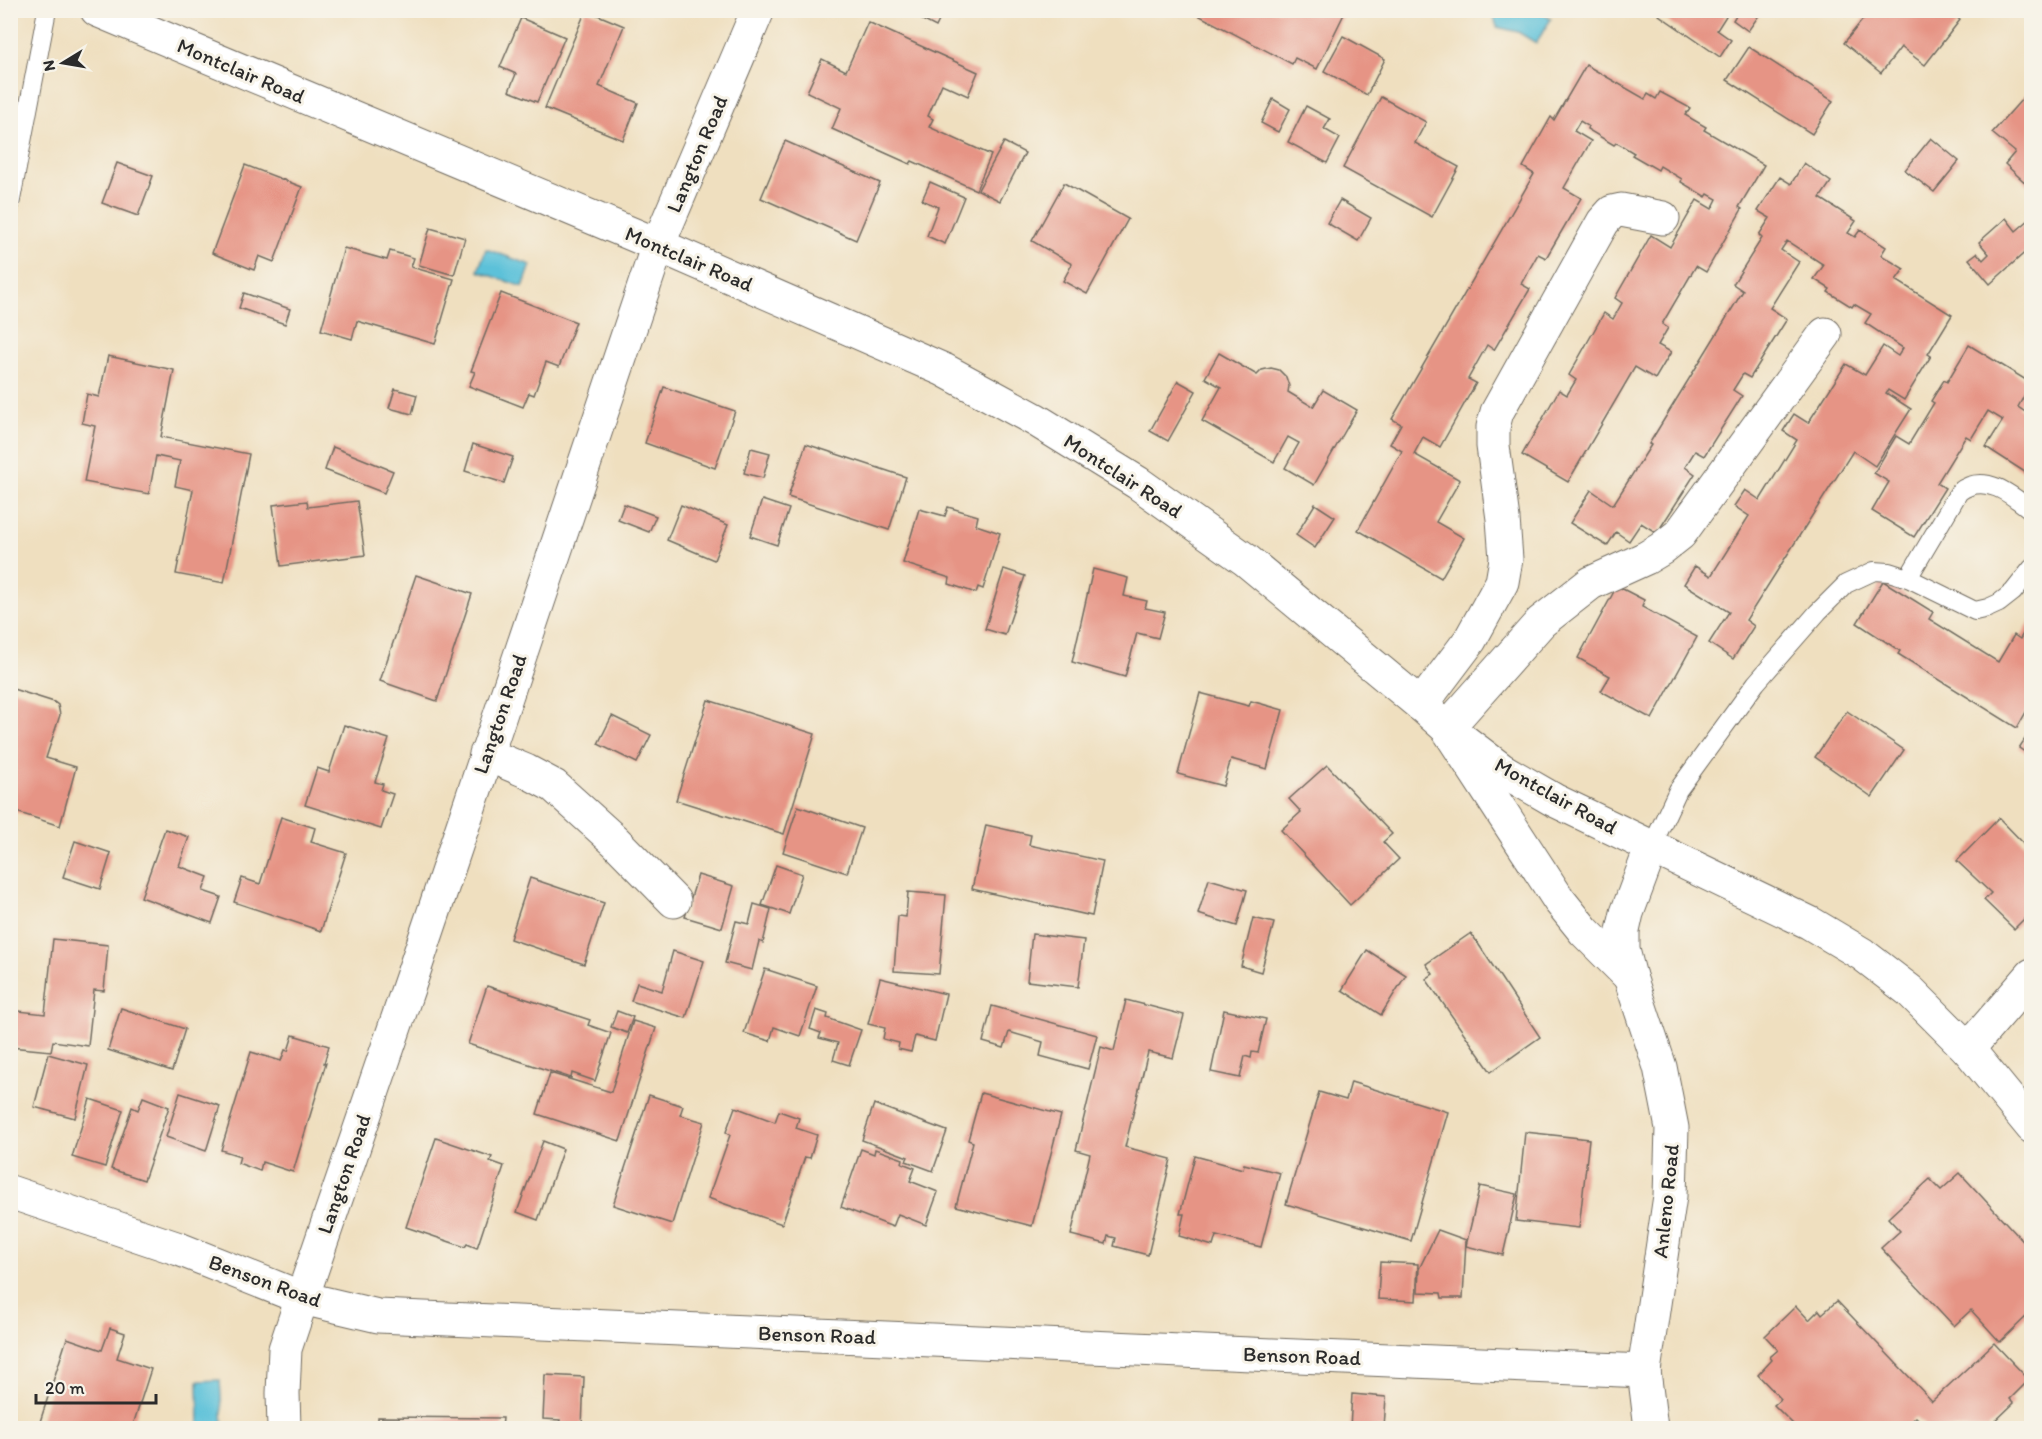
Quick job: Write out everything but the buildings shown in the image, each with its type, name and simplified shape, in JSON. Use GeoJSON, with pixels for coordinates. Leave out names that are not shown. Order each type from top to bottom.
{"type":"FeatureCollection","features":[{"type":"Feature","properties":{"kind":"street","name":"Montclair Road"},"geometry":{"type":"LineString","coordinates":[[97,10],[658,245],[944,370],[1036,420],[1138,483],[1246,560],[1447,728],[1502,770],[1554,800],[1810,923],[1862,954],[1910,991],[1968,1049],[2031,1127]]}},
{"type":"Feature","properties":{"kind":"street","name":"Langton Road"},"geometry":{"type":"LineString","coordinates":[[284,1428],[285,1349],[302,1298],[658,245],[758,10]]}},
{"type":"Feature","properties":{"kind":"street"},"geometry":{"type":"LineString","coordinates":[[1421,705],[1470,640],[1502,582],[1506,560],[1493,446],[1497,412],[1603,222],[1612,212],[1621,210],[1663,218]]}},
{"type":"Feature","properties":{"kind":"street"},"geometry":{"type":"LineString","coordinates":[[1447,728],[1549,615],[1592,583],[1646,558],[1680,534],[1825,334]]}},
{"type":"Feature","properties":{"kind":"street","name":"Anleno Road"},"geometry":{"type":"LineString","coordinates":[[1447,728],[1559,900],[1584,931],[1630,977]]}},
{"type":"Feature","properties":{"kind":"street"},"geometry":{"type":"LineString","coordinates":[[486,754],[554,786],[615,841],[674,901]]}},
{"type":"Feature","properties":{"kind":"street","name":"Anleno Road"},"geometry":{"type":"LineString","coordinates":[[1651,1428],[1644,1371],[1670,1196],[1672,1128],[1660,1067],[1623,950],[1623,931],[1627,913],[1652,846]]}},
{"type":"Feature","properties":{"kind":"street"},"geometry":{"type":"LineString","coordinates":[[1968,1049],[2031,975]]}},
{"type":"Feature","properties":{"kind":"street","name":"Benson Road"},"geometry":{"type":"LineString","coordinates":[[10,1192],[179,1249],[302,1298],[378,1316],[1644,1371]]}},
{"type":"Feature","properties":{"kind":"lane"},"geometry":{"type":"LineString","coordinates":[[10,205],[47,10]]}},
{"type":"Feature","properties":{"kind":"lane"},"geometry":{"type":"LineString","coordinates":[[1908,578],[1959,492],[1968,484],[1978,482],[1992,486],[2016,498],[2031,511]]}},
{"type":"Feature","properties":{"kind":"lane"},"geometry":{"type":"LineString","coordinates":[[1652,846],[1678,790],[1756,683],[1818,612],[1846,584],[1874,571],[1889,572],[1908,578],[1975,610],[1999,603],[2013,592],[2031,568]]}},
{"type":"Feature","properties":{"kind":"water"},"geometry":{"type":"Polygon","coordinates":[[[1492,11],[1538,11],[1551,19],[1536,43],[1518,32],[1497,27],[1492,11]]]}},
{"type":"Feature","properties":{"kind":"water"},"geometry":{"type":"Polygon","coordinates":[[[486,249],[531,265],[523,287],[478,271],[486,249]]]}},
{"type":"Feature","properties":{"kind":"water"},"geometry":{"type":"Polygon","coordinates":[[[220,1380],[223,1428],[199,1428],[198,1381],[220,1380]]]}}]}
